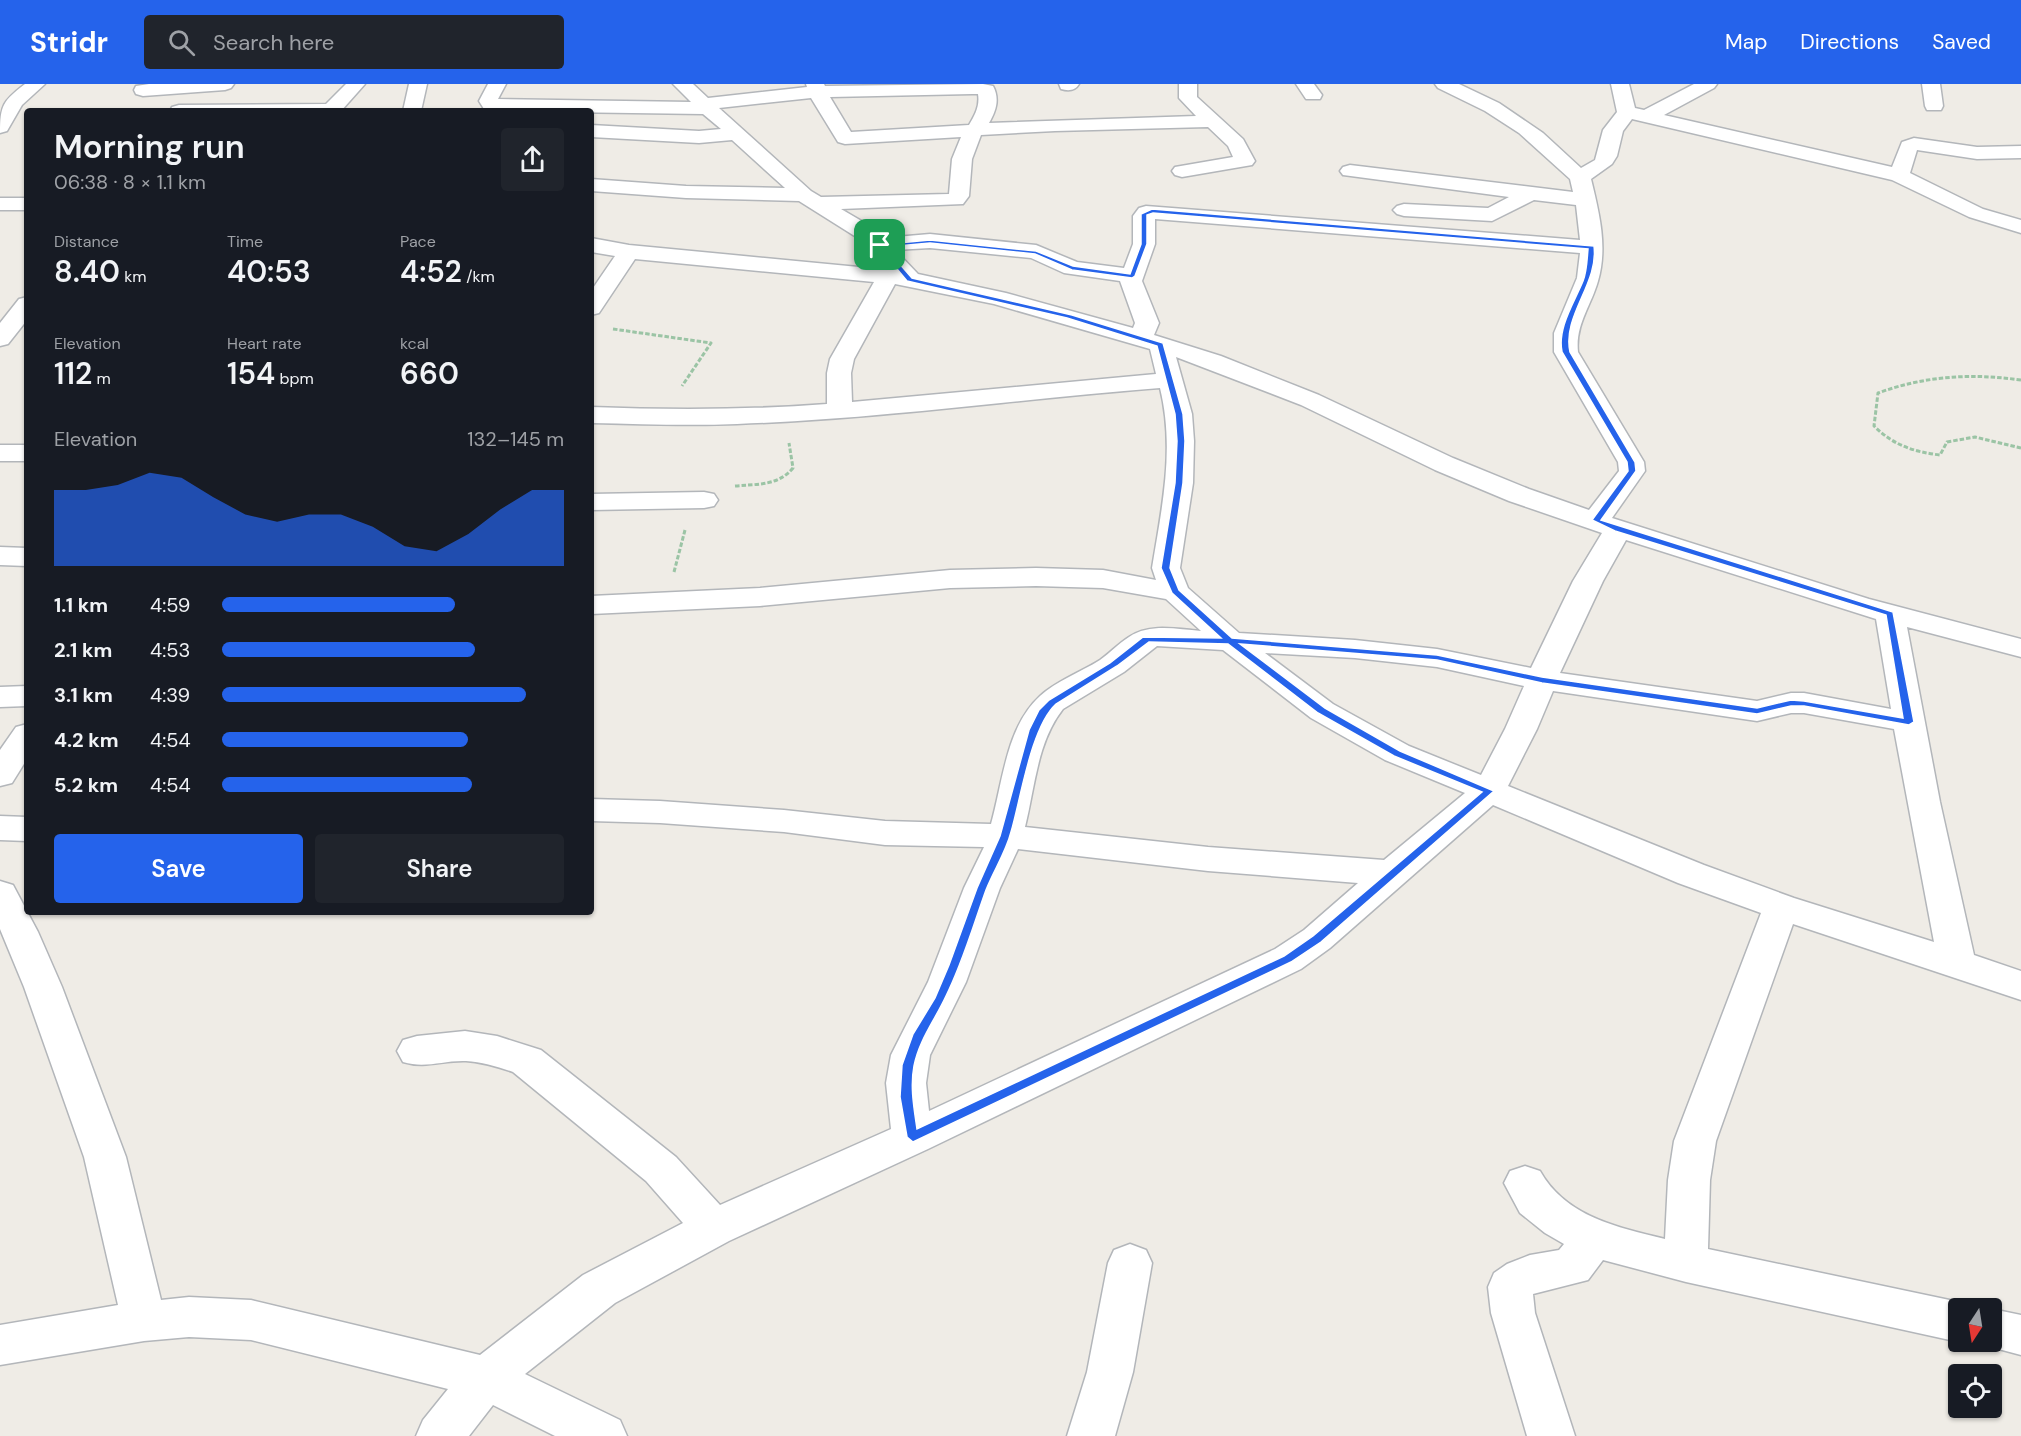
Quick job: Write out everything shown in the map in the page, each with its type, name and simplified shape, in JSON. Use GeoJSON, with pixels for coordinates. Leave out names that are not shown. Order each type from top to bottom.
{"type":"FeatureCollection","features":[{"type":"Feature","properties":{"kind":"street"},"geometry":{"type":"LineString","coordinates":[[141,93],[225,84]]}},
{"type":"Feature","properties":{"kind":"street"},"geometry":{"type":"LineString","coordinates":[[332,108],[356,84]]}},
{"type":"Feature","properties":{"kind":"street"},"geometry":{"type":"LineString","coordinates":[[413,108],[418,84]]}},
{"type":"Feature","properties":{"kind":"street"},"geometry":{"type":"LineString","coordinates":[[497,84],[488,101],[490,105],[708,106],[745,97],[816,87],[914,86],[986,90],[988,105],[984,116],[973,129],[963,154],[959,196],[956,200],[810,199],[594,185]]}},
{"type":"Feature","properties":{"kind":"street"},"geometry":{"type":"LineString","coordinates":[[683,84],[810,199],[861,230],[880,245],[899,278]]}},
{"type":"Feature","properties":{"kind":"street"},"geometry":{"type":"LineString","coordinates":[[1182,171],[1245,161],[1236,143],[1188,98],[1188,84]]}},
{"type":"Feature","properties":{"kind":"street"},"geometry":{"type":"LineString","coordinates":[[440,1436],[486,1378],[599,1289],[714,1228],[913,1137],[1288,959],[1317,939],[1489,791],[1521,729],[1588,581],[1607,525],[1632,471],[1631,462],[1566,352],[1564,344],[1571,314],[1588,278],[1592,247],[1591,221],[1583,189],[1537,138],[1508,116],[1473,96],[1444,84]]}},
{"type":"Feature","properties":{"kind":"street"},"geometry":{"type":"LineString","coordinates":[[1620,84],[1637,114],[1899,175],[1976,213],[2021,227]]}},
{"type":"Feature","properties":{"kind":"street"},"geometry":{"type":"LineString","coordinates":[[1350,171],[1531,193],[1583,189],[1607,156],[1613,130],[1637,114],[1708,84]]}},
{"type":"Feature","properties":{"kind":"street"},"geometry":{"type":"LineString","coordinates":[[1931,84],[1934,106]]}},
{"type":"Feature","properties":{"kind":"street"},"geometry":{"type":"LineString","coordinates":[[816,87],[842,137],[845,138],[973,129],[1213,121]]}},
{"type":"Feature","properties":{"kind":"street"},"geometry":{"type":"LineString","coordinates":[[0,94],[30,88]]}},
{"type":"Feature","properties":{"kind":"street"},"geometry":{"type":"LineString","coordinates":[[0,127],[14,102],[30,88]]}},
{"type":"Feature","properties":{"kind":"street"},"geometry":{"type":"LineString","coordinates":[[594,131],[699,137],[738,134]]}},
{"type":"Feature","properties":{"kind":"street"},"geometry":{"type":"LineString","coordinates":[[1899,175],[1908,146],[1914,144],[1988,153],[2021,152]]}},
{"type":"Feature","properties":{"kind":"street"},"geometry":{"type":"LineString","coordinates":[[1378,208],[1491,215],[1531,193]]}},
{"type":"Feature","properties":{"kind":"street"},"geometry":{"type":"LineString","coordinates":[[0,204],[24,204]]}},
{"type":"Feature","properties":{"kind":"street"},"geometry":{"type":"LineString","coordinates":[[1592,247],[1152,211],[1144,214],[1144,244],[1131,281],[1147,323],[1151,341],[1170,380],[1179,414],[1181,441],[1179,483],[1166,568],[1175,591],[1230,641],[1322,711],[1397,753],[1691,874],[1781,907],[1957,963],[2021,986]]}},
{"type":"Feature","properties":{"kind":"street"},"geometry":{"type":"LineString","coordinates":[[880,245],[930,242],[1036,252],[1072,268],[1132,276]]}},
{"type":"Feature","properties":{"kind":"street"},"geometry":{"type":"LineString","coordinates":[[594,246],[629,252],[899,278],[1018,303],[1212,361],[1310,400],[1479,479],[1607,525],[1890,614],[2021,648]]}},
{"type":"Feature","properties":{"kind":"street"},"geometry":{"type":"LineString","coordinates":[[594,304],[629,252]]}},
{"type":"Feature","properties":{"kind":"street"},"geometry":{"type":"LineString","coordinates":[[840,411],[839,373],[842,359],[899,278]]}},
{"type":"Feature","properties":{"kind":"street"},"geometry":{"type":"LineString","coordinates":[[0,339],[24,308]]}},
{"type":"Feature","properties":{"kind":"street"},"geometry":{"type":"LineString","coordinates":[[594,415],[661,418],[785,416],[1086,385],[1170,380]]}},
{"type":"Feature","properties":{"kind":"street"},"geometry":{"type":"LineString","coordinates":[[0,453],[24,453]]}},
{"type":"Feature","properties":{"kind":"street"},"geometry":{"type":"LineString","coordinates":[[594,502],[704,500]]}},
{"type":"Feature","properties":{"kind":"street"},"geometry":{"type":"LineString","coordinates":[[0,556],[24,557]]}},
{"type":"Feature","properties":{"kind":"street"},"geometry":{"type":"LineString","coordinates":[[594,605],[760,597],[960,579],[1036,577],[1103,579],[1175,591]]}},
{"type":"Feature","properties":{"kind":"street"},"geometry":{"type":"LineString","coordinates":[[1890,614],[1957,963]]}},
{"type":"Feature","properties":{"kind":"street"},"geometry":{"type":"LineString","coordinates":[[913,1137],[906,1097],[908,1065],[919,1034],[940,998],[955,965],[982,888],[1005,836],[1034,730],[1044,710],[1052,702],[1113,664],[1146,639],[1230,641],[1437,658],[1542,680],[1757,711],[1791,703],[1909,722]]}},
{"type":"Feature","properties":{"kind":"street"},"geometry":{"type":"LineString","coordinates":[[0,697],[24,696]]}},
{"type":"Feature","properties":{"kind":"street"},"geometry":{"type":"LineString","coordinates":[[0,775],[24,739]]}},
{"type":"Feature","properties":{"kind":"street"},"geometry":{"type":"LineString","coordinates":[[594,810],[716,816],[885,833],[1005,836],[1218,860],[1391,873]]}},
{"type":"Feature","properties":{"kind":"street"},"geometry":{"type":"LineString","coordinates":[[0,828],[24,829]]}},
{"type":"Feature","properties":{"kind":"street"},"geometry":{"type":"LineString","coordinates":[[0,894],[20,932],[43,987],[105,1157],[144,1321]]}},
{"type":"Feature","properties":{"kind":"street"},"geometry":{"type":"LineString","coordinates":[[1686,1263],[1689,1180],[1695,1141],[1781,907]]}},
{"type":"Feature","properties":{"kind":"street"},"geometry":{"type":"LineString","coordinates":[[417,1051],[465,1046],[497,1051],[527,1061],[661,1169],[714,1228]]}},
{"type":"Feature","properties":{"kind":"street"},"geometry":{"type":"LineString","coordinates":[[1525,1183],[1536,1201],[1560,1220],[1594,1239],[1686,1263],[1948,1320]]}},
{"type":"Feature","properties":{"kind":"street"},"geometry":{"type":"LineString","coordinates":[[1551,1436],[1514,1312],[1510,1287],[1517,1278],[1530,1273],[1572,1267],[1594,1239]]}},
{"type":"Feature","properties":{"kind":"street"},"geometry":{"type":"LineString","coordinates":[[1091,1436],[1110,1372],[1130,1263]]}},
{"type":"Feature","properties":{"kind":"street"},"geometry":{"type":"LineString","coordinates":[[0,1345],[144,1321],[189,1317],[250,1320],[486,1378],[603,1436]]}},
{"type":"Feature","properties":{"kind":"street"},"geometry":{"type":"LineString","coordinates":[[2002,1331],[2021,1335]]}},
{"type":"Feature","properties":{"kind":"path"},"geometry":{"type":"LineString","coordinates":[[602,328],[711,343],[661,418]]}},
{"type":"Feature","properties":{"kind":"path"},"geometry":{"type":"LineString","coordinates":[[2021,380],[1991,375],[1950,376],[1898,385],[1878,393],[1874,426],[1886,440],[1917,453],[1940,455],[1947,442],[1975,437],[2021,448]]}},
{"type":"Feature","properties":{"kind":"route"},"geometry":{"type":"LineString","coordinates":[[880,245],[910,279],[1069,316],[1161,345],[1179,414],[1181,441],[1179,483],[1166,568],[1175,591],[1230,641],[1322,711],[1397,753],[1489,791],[1317,939],[1288,959],[913,1137],[906,1097],[908,1065],[919,1034],[940,998],[955,965],[982,888],[1005,836],[1034,730],[1044,710],[1052,702],[1087,682],[1146,639],[1153,637],[1230,641],[1355,649],[1437,658],[1542,680],[1649,697],[1757,711],[1778,708],[1791,703],[1804,704],[1909,722],[1890,614],[1618,529],[1596,520],[1632,471],[1631,462],[1566,352],[1564,344],[1571,314],[1588,278],[1592,247],[1152,211],[1144,214],[1144,244],[1132,276],[1072,268],[1036,252],[956,243],[915,242],[880,245]]}}]}
